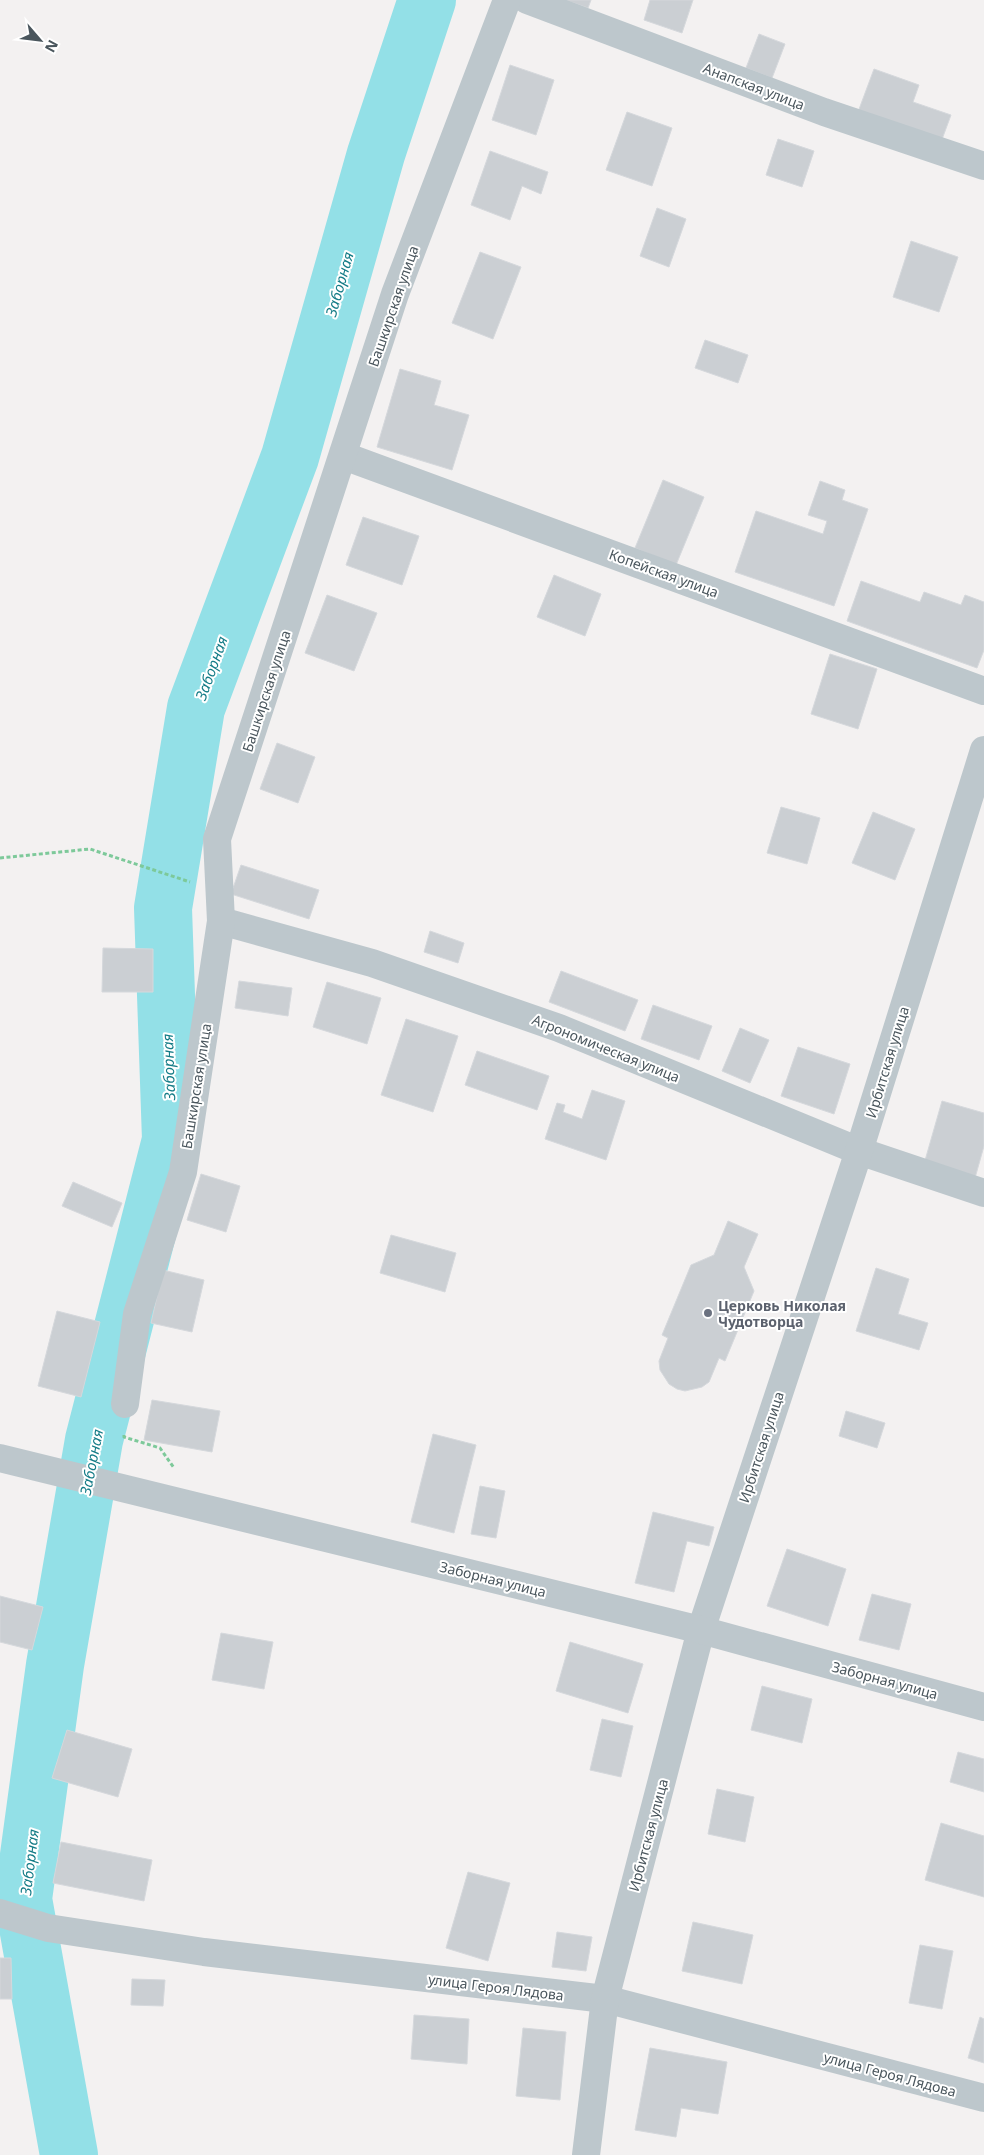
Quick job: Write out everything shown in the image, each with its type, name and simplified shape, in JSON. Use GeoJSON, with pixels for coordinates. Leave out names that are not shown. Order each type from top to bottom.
{"type":"FeatureCollection","features":[{"type":"Feature","properties":{"kind":"street","name":"Башкирская улица"},"geometry":{"type":"LineString","coordinates":[[125,1404],[137,1314],[183,1172],[222,921],[217,839],[344,456],[395,294],[507,0]]}},
{"type":"Feature","properties":{"kind":"street","name":"Анапская улица"},"geometry":{"type":"LineString","coordinates":[[527,0],[824,112],[984,166]]}},
{"type":"Feature","properties":{"kind":"street","name":"Копейская улица"},"geometry":{"type":"LineString","coordinates":[[344,456],[984,691]]}},
{"type":"Feature","properties":{"kind":"street","name":"Ирбитская улица"},"geometry":{"type":"LineString","coordinates":[[586,2155],[605,1999],[701,1630],[859,1151],[984,750]]}},
{"type":"Feature","properties":{"kind":"street","name":"Агрономическая улица"},"geometry":{"type":"LineString","coordinates":[[222,921],[372,963],[559,1028],[859,1151],[984,1193]]}},
{"type":"Feature","properties":{"kind":"street","name":"Заборная улица"},"geometry":{"type":"LineString","coordinates":[[8,1460],[701,1630],[984,1707]]}},
{"type":"Feature","properties":{"kind":"street","name":"улица Героя Лядова"},"geometry":{"type":"LineString","coordinates":[[0,1913],[48,1928],[204,1952],[605,1999],[984,2098]]}},
{"type":"Feature","properties":{"kind":"path"},"geometry":{"type":"LineString","coordinates":[[0,858],[90,849],[192,883]]}},
{"type":"Feature","properties":{"kind":"path"},"geometry":{"type":"LineString","coordinates":[[160,1448],[177,1472]]}},
{"type":"Feature","properties":{"kind":"building"},"geometry":{"type":"Polygon","coordinates":[[[565,0],[591,0],[588,8],[565,0]]]}},
{"type":"Feature","properties":{"kind":"building"},"geometry":{"type":"Polygon","coordinates":[[[650,0],[693,0],[682,33],[644,20],[650,0]]]}},
{"type":"Feature","properties":{"kind":"building"},"geometry":{"type":"Polygon","coordinates":[[[759,34],[785,44],[772,78],[746,68],[759,34]]]}},
{"type":"Feature","properties":{"kind":"building"},"geometry":{"type":"Polygon","coordinates":[[[510,65],[554,80],[536,135],[492,120],[510,65]]]}},
{"type":"Feature","properties":{"kind":"building"},"geometry":{"type":"Polygon","coordinates":[[[874,69],[919,85],[913,102],[951,115],[941,142],[858,112],[874,69]]]}},
{"type":"Feature","properties":{"kind":"building"},"geometry":{"type":"Polygon","coordinates":[[[627,112],[672,128],[652,186],[606,170],[627,112]]]}},
{"type":"Feature","properties":{"kind":"building"},"geometry":{"type":"Polygon","coordinates":[[[778,139],[814,151],[802,187],[766,175],[778,139]]]}},
{"type":"Feature","properties":{"kind":"building"},"geometry":{"type":"Polygon","coordinates":[[[490,151],[548,172],[541,194],[522,186],[510,220],[471,205],[490,151]]]}},
{"type":"Feature","properties":{"kind":"building"},"geometry":{"type":"Polygon","coordinates":[[[657,208],[686,219],[669,267],[640,256],[657,208]]]}},
{"type":"Feature","properties":{"kind":"building"},"geometry":{"type":"Polygon","coordinates":[[[911,241],[958,257],[939,312],[893,297],[911,241]]]}},
{"type":"Feature","properties":{"kind":"building"},"geometry":{"type":"Polygon","coordinates":[[[480,252],[521,267],[493,339],[452,323],[480,252]]]}},
{"type":"Feature","properties":{"kind":"building"},"geometry":{"type":"Polygon","coordinates":[[[705,340],[748,355],[738,383],[695,368],[705,340]]]}},
{"type":"Feature","properties":{"kind":"building"},"geometry":{"type":"Polygon","coordinates":[[[400,369],[441,381],[434,405],[469,415],[452,470],[377,447],[400,369]]]}},
{"type":"Feature","properties":{"kind":"building"},"geometry":{"type":"Polygon","coordinates":[[[663,480],[704,497],[676,565],[635,548],[663,480]]]}},
{"type":"Feature","properties":{"kind":"building"},"geometry":{"type":"Polygon","coordinates":[[[820,481],[845,490],[842,500],[868,509],[834,606],[735,572],[756,511],[823,534],[827,521],[808,515],[820,481]]]}},
{"type":"Feature","properties":{"kind":"building"},"geometry":{"type":"Polygon","coordinates":[[[363,517],[419,536],[402,585],[346,565],[363,517]]]}},
{"type":"Feature","properties":{"kind":"building"},"geometry":{"type":"Polygon","coordinates":[[[554,575],[601,594],[585,636],[537,617],[554,575]]]}},
{"type":"Feature","properties":{"kind":"building"},"geometry":{"type":"Polygon","coordinates":[[[861,581],[920,602],[924,592],[961,605],[965,595],[984,602],[984,650],[977,668],[847,621],[861,581]]]}},
{"type":"Feature","properties":{"kind":"building"},"geometry":{"type":"Polygon","coordinates":[[[327,595],[377,613],[354,671],[305,653],[327,595]]]}},
{"type":"Feature","properties":{"kind":"building"},"geometry":{"type":"Polygon","coordinates":[[[830,654],[877,669],[858,729],[811,714],[830,654]]]}},
{"type":"Feature","properties":{"kind":"building"},"geometry":{"type":"Polygon","coordinates":[[[277,743],[315,757],[298,803],[260,789],[277,743]]]}},
{"type":"Feature","properties":{"kind":"building"},"geometry":{"type":"Polygon","coordinates":[[[781,807],[820,818],[807,864],[767,853],[781,807]]]}},
{"type":"Feature","properties":{"kind":"building"},"geometry":{"type":"Polygon","coordinates":[[[873,812],[915,829],[895,880],[852,863],[873,812]]]}},
{"type":"Feature","properties":{"kind":"building"},"geometry":{"type":"Polygon","coordinates":[[[241,865],[319,890],[309,919],[231,894],[241,865]]]}},
{"type":"Feature","properties":{"kind":"building"},"geometry":{"type":"Polygon","coordinates":[[[430,931],[464,943],[458,963],[424,952],[430,931]]]}},
{"type":"Feature","properties":{"kind":"building"},"geometry":{"type":"Polygon","coordinates":[[[103,948],[153,949],[153,992],[102,992],[103,948]]]}},
{"type":"Feature","properties":{"kind":"building"},"geometry":{"type":"Polygon","coordinates":[[[561,971],[638,1000],[625,1031],[549,1002],[561,971]]]}},
{"type":"Feature","properties":{"kind":"building"},"geometry":{"type":"Polygon","coordinates":[[[239,981],[292,988],[288,1016],[235,1008],[239,981]]]}},
{"type":"Feature","properties":{"kind":"building"},"geometry":{"type":"Polygon","coordinates":[[[327,982],[381,998],[367,1044],[313,1027],[327,982]]]}},
{"type":"Feature","properties":{"kind":"building"},"geometry":{"type":"Polygon","coordinates":[[[653,1005],[712,1026],[699,1060],[641,1039],[653,1005]]]}},
{"type":"Feature","properties":{"kind":"building"},"geometry":{"type":"Polygon","coordinates":[[[406,1019],[458,1036],[433,1112],[381,1095],[406,1019]]]}},
{"type":"Feature","properties":{"kind":"building"},"geometry":{"type":"Polygon","coordinates":[[[740,1028],[769,1040],[750,1083],[722,1071],[740,1028]]]}},
{"type":"Feature","properties":{"kind":"building"},"geometry":{"type":"Polygon","coordinates":[[[798,1047],[850,1064],[834,1114],[781,1096],[798,1047]]]}},
{"type":"Feature","properties":{"kind":"building"},"geometry":{"type":"Polygon","coordinates":[[[477,1051],[549,1076],[537,1110],[465,1085],[477,1051]]]}},
{"type":"Feature","properties":{"kind":"building"},"geometry":{"type":"Polygon","coordinates":[[[592,1090],[625,1101],[606,1160],[545,1139],[557,1103],[565,1105],[563,1112],[582,1119],[592,1090]]]}},
{"type":"Feature","properties":{"kind":"building"},"geometry":{"type":"Polygon","coordinates":[[[942,1101],[984,1113],[984,1146],[975,1178],[924,1164],[942,1101]]]}},
{"type":"Feature","properties":{"kind":"building"},"geometry":{"type":"Polygon","coordinates":[[[201,1174],[240,1186],[226,1232],[187,1220],[201,1174]]]}},
{"type":"Feature","properties":{"kind":"building"},"geometry":{"type":"Polygon","coordinates":[[[73,1182],[122,1203],[112,1227],[62,1206],[73,1182]]]}},
{"type":"Feature","properties":{"kind":"building","name":"Церковь Николая Чудотворца"},"geometry":{"type":"Polygon","coordinates":[[[728,1221],[758,1234],[744,1267],[754,1291],[725,1361],[719,1358],[709,1382],[702,1387],[685,1391],[677,1389],[669,1384],[660,1370],[659,1361],[668,1338],[662,1335],[691,1265],[714,1255],[728,1221]]]}},
{"type":"Feature","properties":{"kind":"building"},"geometry":{"type":"Polygon","coordinates":[[[391,1235],[456,1253],[445,1292],[380,1273],[391,1235]]]}},
{"type":"Feature","properties":{"kind":"building"},"geometry":{"type":"Polygon","coordinates":[[[876,1268],[909,1279],[898,1314],[928,1323],[919,1350],[856,1331],[876,1268]]]}},
{"type":"Feature","properties":{"kind":"building"},"geometry":{"type":"Polygon","coordinates":[[[163,1270],[204,1280],[192,1332],[151,1323],[163,1270]]]}},
{"type":"Feature","properties":{"kind":"building"},"geometry":{"type":"Polygon","coordinates":[[[57,1311],[100,1322],[81,1397],[38,1386],[57,1311]]]}},
{"type":"Feature","properties":{"kind":"building"},"geometry":{"type":"Polygon","coordinates":[[[152,1400],[220,1411],[212,1452],[144,1440],[152,1400]]]}},
{"type":"Feature","properties":{"kind":"building"},"geometry":{"type":"Polygon","coordinates":[[[846,1411],[885,1423],[877,1448],[839,1436],[846,1411]]]}},
{"type":"Feature","properties":{"kind":"building"},"geometry":{"type":"Polygon","coordinates":[[[433,1434],[476,1445],[454,1533],[411,1522],[433,1434]]]}},
{"type":"Feature","properties":{"kind":"building"},"geometry":{"type":"Polygon","coordinates":[[[480,1486],[505,1491],[496,1538],[471,1534],[480,1486]]]}},
{"type":"Feature","properties":{"kind":"building"},"geometry":{"type":"Polygon","coordinates":[[[653,1512],[714,1527],[709,1546],[687,1541],[674,1592],[635,1583],[653,1512]]]}},
{"type":"Feature","properties":{"kind":"building"},"geometry":{"type":"Polygon","coordinates":[[[787,1549],[846,1569],[828,1626],[767,1606],[787,1549]]]}},
{"type":"Feature","properties":{"kind":"building"},"geometry":{"type":"Polygon","coordinates":[[[872,1594],[911,1604],[899,1650],[859,1640],[872,1594]]]}},
{"type":"Feature","properties":{"kind":"building"},"geometry":{"type":"Polygon","coordinates":[[[0,1596],[43,1607],[32,1650],[0,1642],[0,1596]]]}},
{"type":"Feature","properties":{"kind":"building"},"geometry":{"type":"Polygon","coordinates":[[[221,1633],[273,1642],[264,1689],[212,1680],[221,1633]]]}},
{"type":"Feature","properties":{"kind":"building"},"geometry":{"type":"Polygon","coordinates":[[[570,1642],[643,1664],[628,1713],[556,1691],[570,1642]]]}},
{"type":"Feature","properties":{"kind":"building"},"geometry":{"type":"Polygon","coordinates":[[[762,1686],[812,1699],[802,1743],[751,1730],[762,1686]]]}},
{"type":"Feature","properties":{"kind":"building"},"geometry":{"type":"Polygon","coordinates":[[[602,1719],[633,1726],[621,1777],[590,1770],[602,1719]]]}},
{"type":"Feature","properties":{"kind":"building"},"geometry":{"type":"Polygon","coordinates":[[[67,1730],[132,1749],[118,1797],[52,1778],[67,1730]]]}},
{"type":"Feature","properties":{"kind":"building"},"geometry":{"type":"Polygon","coordinates":[[[958,1752],[984,1759],[984,1792],[950,1782],[958,1752]]]}},
{"type":"Feature","properties":{"kind":"building"},"geometry":{"type":"Polygon","coordinates":[[[717,1789],[754,1797],[745,1842],[708,1834],[717,1789]]]}},
{"type":"Feature","properties":{"kind":"building"},"geometry":{"type":"Polygon","coordinates":[[[941,1823],[984,1836],[984,1897],[925,1880],[941,1823]]]}},
{"type":"Feature","properties":{"kind":"building"},"geometry":{"type":"Polygon","coordinates":[[[61,1842],[152,1860],[144,1901],[53,1883],[61,1842]]]}},
{"type":"Feature","properties":{"kind":"building"},"geometry":{"type":"Polygon","coordinates":[[[468,1872],[510,1883],[488,1961],[446,1948],[468,1872]]]}},
{"type":"Feature","properties":{"kind":"building"},"geometry":{"type":"Polygon","coordinates":[[[693,1922],[753,1935],[742,1984],[682,1971],[693,1922]]]}},
{"type":"Feature","properties":{"kind":"building"},"geometry":{"type":"Polygon","coordinates":[[[557,1932],[592,1937],[586,1971],[552,1967],[557,1932]]]}},
{"type":"Feature","properties":{"kind":"building"},"geometry":{"type":"Polygon","coordinates":[[[920,1945],[953,1951],[942,2009],[909,2003],[920,1945]]]}},
{"type":"Feature","properties":{"kind":"building"},"geometry":{"type":"Polygon","coordinates":[[[0,1958],[11,1958],[12,1999],[0,1999],[0,1958]]]}},
{"type":"Feature","properties":{"kind":"building"},"geometry":{"type":"Polygon","coordinates":[[[132,1979],[165,1980],[163,2006],[131,2005],[132,1979]]]}},
{"type":"Feature","properties":{"kind":"building"},"geometry":{"type":"Polygon","coordinates":[[[414,2015],[469,2019],[467,2064],[411,2059],[414,2015]]]}},
{"type":"Feature","properties":{"kind":"building"},"geometry":{"type":"Polygon","coordinates":[[[980,2017],[984,2019],[984,2063],[968,2058],[980,2017]]]}},
{"type":"Feature","properties":{"kind":"building"},"geometry":{"type":"Polygon","coordinates":[[[523,2028],[566,2032],[560,2100],[516,2096],[523,2028]]]}},
{"type":"Feature","properties":{"kind":"building"},"geometry":{"type":"Polygon","coordinates":[[[650,2048],[727,2062],[718,2114],[681,2108],[676,2137],[635,2130],[650,2048]]]}},
{"type":"Feature","properties":{"kind":"waterway","name":"Заборная"},"geometry":{"type":"LineString","coordinates":[[69,2155],[23,1899],[55,1665],[94,1440],[171,1140],[163,908],[196,708],[290,457],[376,154],[427,0]]}},
{"type":"Feature","properties":{"kind":"place","name":"Церковь Николая Чудотворца"},"geometry":{"type":"Point","coordinates":[708,1313]}}]}
